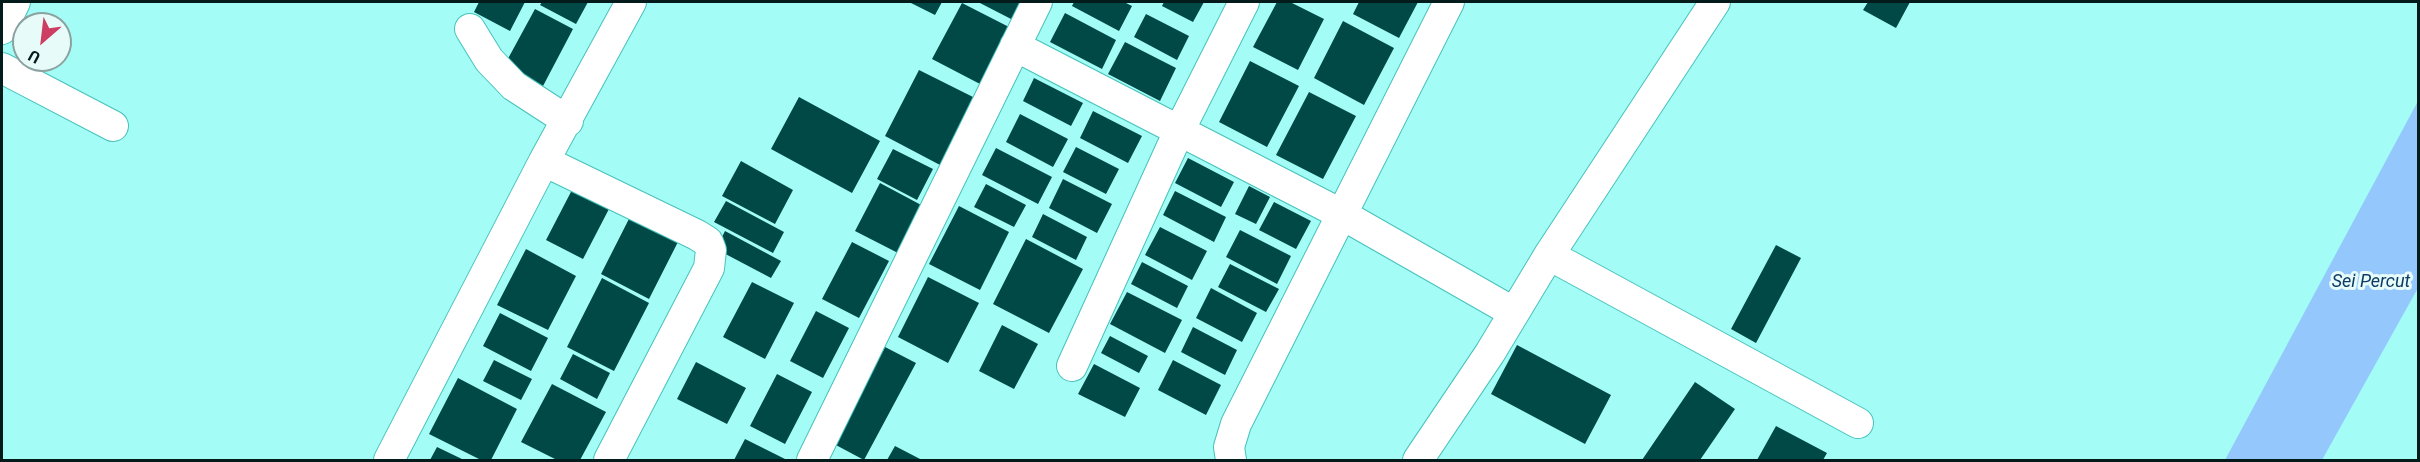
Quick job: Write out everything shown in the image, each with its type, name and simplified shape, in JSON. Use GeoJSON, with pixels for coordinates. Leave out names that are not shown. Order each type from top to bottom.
{"type":"FeatureCollection","features":[{"type":"Feature","properties":{"kind":"street"},"geometry":{"type":"LineString","coordinates":[[2,29],[15,2]]}},
{"type":"Feature","properties":{"kind":"street"},"geometry":{"type":"LineString","coordinates":[[390,460],[544,161],[568,121],[631,2]]}},
{"type":"Feature","properties":{"kind":"street"},"geometry":{"type":"LineString","coordinates":[[812,460],[1037,2]]}},
{"type":"Feature","properties":{"kind":"street"},"geometry":{"type":"LineString","coordinates":[[1072,366],[1179,131],[1244,2]]}},
{"type":"Feature","properties":{"kind":"street"},"geometry":{"type":"LineString","coordinates":[[1231,460],[1229,447],[1236,424],[1449,2]]}},
{"type":"Feature","properties":{"kind":"street"},"geometry":{"type":"LineString","coordinates":[[1418,460],[1490,353],[1513,312],[1715,2]]}},
{"type":"Feature","properties":{"kind":"street"},"geometry":{"type":"LineString","coordinates":[[470,29],[489,60],[513,86],[568,121]]}},
{"type":"Feature","properties":{"kind":"street"},"geometry":{"type":"LineString","coordinates":[[1015,46],[1343,215],[1513,312]]}},
{"type":"Feature","properties":{"kind":"street"},"geometry":{"type":"LineString","coordinates":[[2,68],[113,126]]}},
{"type":"Feature","properties":{"kind":"street"},"geometry":{"type":"LineString","coordinates":[[544,161],[697,235],[708,242],[711,250],[709,268],[609,460]]}},
{"type":"Feature","properties":{"kind":"street"},"geometry":{"type":"LineString","coordinates":[[1550,255],[1858,423]]}},
{"type":"Feature","properties":{"kind":"water","name":"Sei Percut"},"geometry":{"type":"Polygon","coordinates":[[[2418,101],[2418,288],[2322,460],[2225,460],[2418,101]]]}},
{"type":"Feature","properties":{"kind":"building"},"geometry":{"type":"Polygon","coordinates":[[[479,2],[525,2],[510,31],[474,12],[479,2]]]}},
{"type":"Feature","properties":{"kind":"building"},"geometry":{"type":"Polygon","coordinates":[[[542,2],[588,2],[576,24],[540,5],[542,2]]]}},
{"type":"Feature","properties":{"kind":"building"},"geometry":{"type":"Polygon","coordinates":[[[909,2],[942,2],[935,15],[909,2]]]}},
{"type":"Feature","properties":{"kind":"building"},"geometry":{"type":"Polygon","coordinates":[[[978,2],[1022,2],[1013,20],[978,2]]]}},
{"type":"Feature","properties":{"kind":"building"},"geometry":{"type":"Polygon","coordinates":[[[1074,2],[1124,2],[1132,6],[1119,31],[1072,6],[1074,2]]]}},
{"type":"Feature","properties":{"kind":"building"},"geometry":{"type":"Polygon","coordinates":[[[1164,2],[1204,2],[1193,22],[1162,6],[1164,2]]]}},
{"type":"Feature","properties":{"kind":"building"},"geometry":{"type":"Polygon","coordinates":[[[1277,2],[1290,2],[1324,19],[1298,70],[1253,47],[1277,2]]]}},
{"type":"Feature","properties":{"kind":"building"},"geometry":{"type":"Polygon","coordinates":[[[1359,2],[1418,2],[1399,38],[1353,14],[1359,2]]]}},
{"type":"Feature","properties":{"kind":"building"},"geometry":{"type":"Polygon","coordinates":[[[1868,2],[1910,2],[1896,28],[1863,10],[1868,2]]]}},
{"type":"Feature","properties":{"kind":"building"},"geometry":{"type":"Polygon","coordinates":[[[962,3],[1009,27],[980,84],[932,59],[962,3]]]}},
{"type":"Feature","properties":{"kind":"building"},"geometry":{"type":"Polygon","coordinates":[[[535,9],[573,29],[543,86],[504,66],[535,9]]]}},
{"type":"Feature","properties":{"kind":"building"},"geometry":{"type":"Polygon","coordinates":[[[1065,13],[1116,40],[1102,69],[1050,42],[1065,13]]]}},
{"type":"Feature","properties":{"kind":"building"},"geometry":{"type":"Polygon","coordinates":[[[1146,14],[1189,36],[1177,60],[1134,37],[1146,14]]]}},
{"type":"Feature","properties":{"kind":"building"},"geometry":{"type":"Polygon","coordinates":[[[1343,21],[1394,48],[1364,105],[1314,78],[1343,21]]]}},
{"type":"Feature","properties":{"kind":"building"},"geometry":{"type":"Polygon","coordinates":[[[1125,42],[1176,68],[1160,101],[1108,74],[1125,42]]]}},
{"type":"Feature","properties":{"kind":"building"},"geometry":{"type":"Polygon","coordinates":[[[1250,61],[1299,86],[1267,147],[1219,122],[1250,61]]]}},
{"type":"Feature","properties":{"kind":"building"},"geometry":{"type":"Polygon","coordinates":[[[919,70],[975,98],[940,165],[885,136],[919,70]]]}},
{"type":"Feature","properties":{"kind":"building"},"geometry":{"type":"Polygon","coordinates":[[[1034,78],[1083,103],[1071,126],[1023,101],[1034,78]]]}},
{"type":"Feature","properties":{"kind":"building"},"geometry":{"type":"Polygon","coordinates":[[[1309,92],[1356,116],[1323,179],[1276,155],[1309,92]]]}},
{"type":"Feature","properties":{"kind":"building"},"geometry":{"type":"Polygon","coordinates":[[[799,97],[880,141],[852,193],[771,149],[799,97]]]}},
{"type":"Feature","properties":{"kind":"building"},"geometry":{"type":"Polygon","coordinates":[[[1093,111],[1142,136],[1128,163],[1080,138],[1093,111]]]}},
{"type":"Feature","properties":{"kind":"building"},"geometry":{"type":"Polygon","coordinates":[[[1020,114],[1068,139],[1053,167],[1006,142],[1020,114]]]}},
{"type":"Feature","properties":{"kind":"building"},"geometry":{"type":"Polygon","coordinates":[[[1076,147],[1119,169],[1106,194],[1063,172],[1076,147]]]}},
{"type":"Feature","properties":{"kind":"building"},"geometry":{"type":"Polygon","coordinates":[[[996,148],[1052,177],[1038,204],[982,175],[996,148]]]}},
{"type":"Feature","properties":{"kind":"building"},"geometry":{"type":"Polygon","coordinates":[[[893,149],[933,169],[917,200],[877,179],[893,149]]]}},
{"type":"Feature","properties":{"kind":"building"},"geometry":{"type":"Polygon","coordinates":[[[1188,158],[1234,182],[1221,207],[1175,183],[1188,158]]]}},
{"type":"Feature","properties":{"kind":"building"},"geometry":{"type":"Polygon","coordinates":[[[741,161],[793,190],[775,224],[722,196],[741,161]]]}},
{"type":"Feature","properties":{"kind":"building"},"geometry":{"type":"Polygon","coordinates":[[[1063,179],[1112,204],[1097,233],[1049,208],[1063,179]]]}},
{"type":"Feature","properties":{"kind":"building"},"geometry":{"type":"Polygon","coordinates":[[[880,183],[923,206],[898,253],[855,231],[880,183]]]}},
{"type":"Feature","properties":{"kind":"building"},"geometry":{"type":"Polygon","coordinates":[[[986,184],[1026,205],[1014,227],[974,207],[986,184]]]}},
{"type":"Feature","properties":{"kind":"building"},"geometry":{"type":"Polygon","coordinates":[[[1249,186],[1270,197],[1256,224],[1235,214],[1249,186]]]}},
{"type":"Feature","properties":{"kind":"building"},"geometry":{"type":"Polygon","coordinates":[[[573,188],[610,207],[583,259],[546,240],[573,188]]]}},
{"type":"Feature","properties":{"kind":"building"},"geometry":{"type":"Polygon","coordinates":[[[1175,191],[1226,217],[1214,242],[1163,215],[1175,191]]]}},
{"type":"Feature","properties":{"kind":"building"},"geometry":{"type":"Polygon","coordinates":[[[726,201],[784,232],[773,253],[714,222],[726,201]]]}},
{"type":"Feature","properties":{"kind":"building"},"geometry":{"type":"Polygon","coordinates":[[[1274,202],[1311,221],[1296,249],[1259,230],[1274,202]]]}},
{"type":"Feature","properties":{"kind":"building"},"geometry":{"type":"Polygon","coordinates":[[[959,206],[1009,232],[980,290],[929,264],[959,206]]]}},
{"type":"Feature","properties":{"kind":"building"},"geometry":{"type":"Polygon","coordinates":[[[634,209],[682,234],[649,299],[601,274],[634,209]]]}},
{"type":"Feature","properties":{"kind":"building"},"geometry":{"type":"Polygon","coordinates":[[[1043,214],[1087,237],[1076,260],[1032,237],[1043,214]]]}},
{"type":"Feature","properties":{"kind":"building"},"geometry":{"type":"Polygon","coordinates":[[[1160,227],[1207,251],[1192,280],[1145,255],[1160,227]]]}},
{"type":"Feature","properties":{"kind":"building"},"geometry":{"type":"Polygon","coordinates":[[[1240,230],[1291,256],[1277,284],[1226,257],[1240,230]]]}},
{"type":"Feature","properties":{"kind":"building"},"geometry":{"type":"Polygon","coordinates":[[[725,231],[781,261],[771,278],[716,249],[725,231]]]}},
{"type":"Feature","properties":{"kind":"building"},"geometry":{"type":"Polygon","coordinates":[[[1026,239],[1083,269],[1049,333],[993,304],[1026,239]]]}},
{"type":"Feature","properties":{"kind":"building"},"geometry":{"type":"Polygon","coordinates":[[[852,242],[889,261],[859,318],[822,299],[852,242]]]}},
{"type":"Feature","properties":{"kind":"building"},"geometry":{"type":"Polygon","coordinates":[[[1776,245],[1801,258],[1756,343],[1731,329],[1776,245]]]}},
{"type":"Feature","properties":{"kind":"building"},"geometry":{"type":"Polygon","coordinates":[[[526,249],[576,276],[548,330],[497,305],[526,249]]]}},
{"type":"Feature","properties":{"kind":"building"},"geometry":{"type":"Polygon","coordinates":[[[1142,262],[1188,286],[1177,308],[1131,284],[1142,262]]]}},
{"type":"Feature","properties":{"kind":"building"},"geometry":{"type":"Polygon","coordinates":[[[1230,264],[1279,289],[1266,312],[1218,287],[1230,264]]]}},
{"type":"Feature","properties":{"kind":"building"},"geometry":{"type":"Polygon","coordinates":[[[928,277],[979,303],[948,363],[898,337],[928,277]]]}},
{"type":"Feature","properties":{"kind":"building"},"geometry":{"type":"Polygon","coordinates":[[[602,278],[649,303],[614,371],[567,347],[602,278]]]}},
{"type":"Feature","properties":{"kind":"building"},"geometry":{"type":"Polygon","coordinates":[[[752,282],[794,303],[765,359],[723,337],[752,282]]]}},
{"type":"Feature","properties":{"kind":"building"},"geometry":{"type":"Polygon","coordinates":[[[1211,288],[1257,313],[1242,342],[1196,318],[1211,288]]]}},
{"type":"Feature","properties":{"kind":"building"},"geometry":{"type":"Polygon","coordinates":[[[1127,292],[1182,320],[1165,353],[1110,324],[1127,292]]]}},
{"type":"Feature","properties":{"kind":"building"},"geometry":{"type":"Polygon","coordinates":[[[816,311],[849,328],[823,378],[790,361],[816,311]]]}},
{"type":"Feature","properties":{"kind":"building"},"geometry":{"type":"Polygon","coordinates":[[[500,313],[548,338],[531,371],[483,346],[500,313]]]}},
{"type":"Feature","properties":{"kind":"building"},"geometry":{"type":"Polygon","coordinates":[[[1002,325],[1038,344],[1014,389],[979,371],[1002,325]]]}},
{"type":"Feature","properties":{"kind":"building"},"geometry":{"type":"Polygon","coordinates":[[[1193,327],[1237,350],[1225,375],[1181,352],[1193,327]]]}},
{"type":"Feature","properties":{"kind":"building"},"geometry":{"type":"Polygon","coordinates":[[[1110,336],[1148,356],[1139,373],[1101,353],[1110,336]]]}},
{"type":"Feature","properties":{"kind":"building"},"geometry":{"type":"Polygon","coordinates":[[[1517,345],[1611,395],[1585,444],[1491,394],[1517,345]]]}},
{"type":"Feature","properties":{"kind":"building"},"geometry":{"type":"Polygon","coordinates":[[[885,347],[916,363],[864,460],[834,444],[885,347]]]}},
{"type":"Feature","properties":{"kind":"building"},"geometry":{"type":"Polygon","coordinates":[[[573,354],[610,373],[597,399],[560,379],[573,354]]]}},
{"type":"Feature","properties":{"kind":"building"},"geometry":{"type":"Polygon","coordinates":[[[494,360],[532,379],[521,400],[483,381],[494,360]]]}},
{"type":"Feature","properties":{"kind":"building"},"geometry":{"type":"Polygon","coordinates":[[[1173,360],[1221,385],[1206,415],[1158,390],[1173,360]]]}},
{"type":"Feature","properties":{"kind":"building"},"geometry":{"type":"Polygon","coordinates":[[[696,362],[746,388],[727,424],[677,399],[696,362]]]}},
{"type":"Feature","properties":{"kind":"building"},"geometry":{"type":"Polygon","coordinates":[[[1094,364],[1140,388],[1125,417],[1078,394],[1094,364]]]}},
{"type":"Feature","properties":{"kind":"building"},"geometry":{"type":"Polygon","coordinates":[[[777,374],[812,392],[785,444],[750,426],[777,374]]]}},
{"type":"Feature","properties":{"kind":"building"},"geometry":{"type":"Polygon","coordinates":[[[458,378],[517,409],[491,460],[481,460],[429,434],[458,378]]]}},
{"type":"Feature","properties":{"kind":"building"},"geometry":{"type":"Polygon","coordinates":[[[1695,382],[1735,409],[1700,460],[1642,460],[1695,382]]]}},
{"type":"Feature","properties":{"kind":"building"},"geometry":{"type":"Polygon","coordinates":[[[552,384],[606,412],[580,460],[557,460],[521,442],[552,384]]]}},
{"type":"Feature","properties":{"kind":"building"},"geometry":{"type":"Polygon","coordinates":[[[1776,426],[1827,453],[1823,460],[1757,460],[1776,426]]]}},
{"type":"Feature","properties":{"kind":"building"},"geometry":{"type":"Polygon","coordinates":[[[745,439],[787,460],[734,460],[745,439]]]}},
{"type":"Feature","properties":{"kind":"building"},"geometry":{"type":"Polygon","coordinates":[[[895,446],[922,460],[887,460],[895,446]]]}},
{"type":"Feature","properties":{"kind":"building"},"geometry":{"type":"Polygon","coordinates":[[[437,447],[464,460],[430,460],[437,447]]]}}]}
